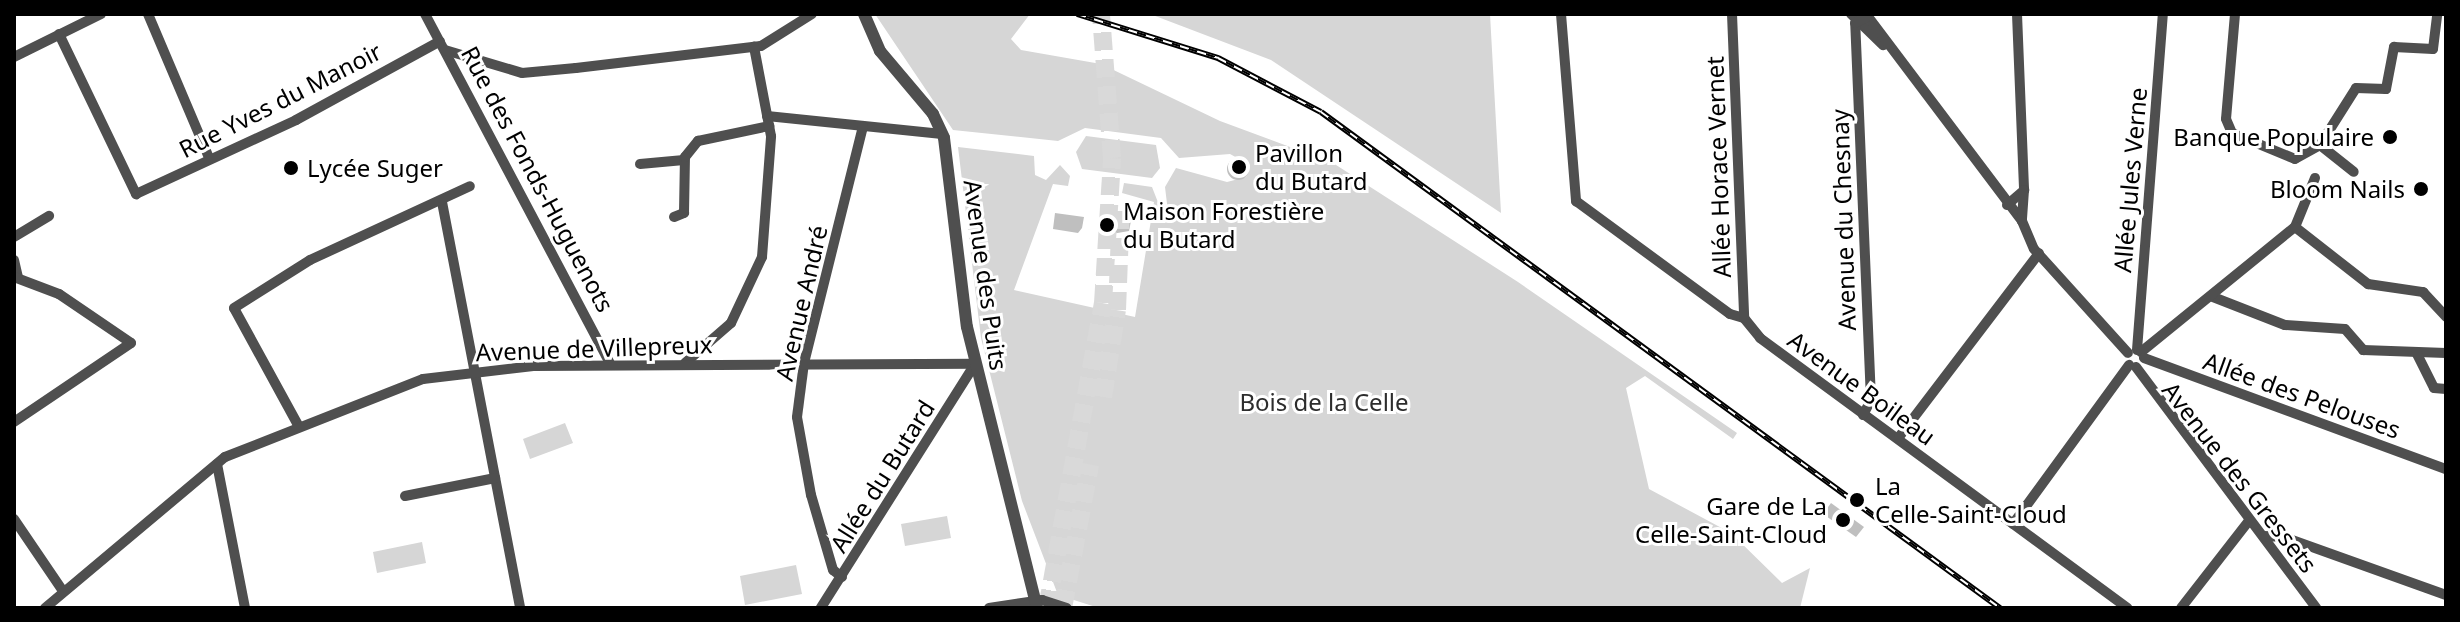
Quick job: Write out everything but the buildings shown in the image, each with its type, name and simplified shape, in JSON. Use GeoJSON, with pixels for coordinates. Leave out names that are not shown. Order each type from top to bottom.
{"type":"FeatureCollection","features":[{"type":"Feature","properties":{"kind":"street"},"geometry":{"type":"LineString","coordinates":[[14,57],[101,14]]}},
{"type":"Feature","properties":{"kind":"street"},"geometry":{"type":"LineString","coordinates":[[148,14],[209,158]]}},
{"type":"Feature","properties":{"kind":"street","name":"Rue des Fonds-Huguenots"},"geometry":{"type":"LineString","coordinates":[[425,14],[610,364]]}},
{"type":"Feature","properties":{"kind":"street"},"geometry":{"type":"LineString","coordinates":[[443,46],[522,73],[754,47],[812,14]]}},
{"type":"Feature","properties":{"kind":"street","name":"Avenue des Puits"},"geometry":{"type":"LineString","coordinates":[[864,14],[880,51],[942,134],[975,364],[1036,604]]}},
{"type":"Feature","properties":{"kind":"street","name":"Avenue Boileau"},"geometry":{"type":"LineString","coordinates":[[1561,14],[1576,201],[1730,314],[1744,318],[1755,334],[1863,415],[1899,437],[2127,608]]}},
{"type":"Feature","properties":{"kind":"street","name":"Allée Horace Vernet"},"geometry":{"type":"LineString","coordinates":[[1732,14],[1744,318]]}},
{"type":"Feature","properties":{"kind":"street"},"geometry":{"type":"LineString","coordinates":[[2017,14],[2024,190],[2022,221]]}},
{"type":"Feature","properties":{"kind":"street","name":"Allée Jules Verne"},"geometry":{"type":"LineString","coordinates":[[2136,357],[2163,14]]}},
{"type":"Feature","properties":{"kind":"street"},"geometry":{"type":"LineString","coordinates":[[2235,14],[2226,119],[2232,133],[2295,159],[2320,145],[2356,88],[2386,89],[2394,47],[2433,49],[2437,14]]}},
{"type":"Feature","properties":{"kind":"street"},"geometry":{"type":"LineString","coordinates":[[1853,18],[1866,16]]}},
{"type":"Feature","properties":{"kind":"street","name":"Avenue des Gressets"},"geometry":{"type":"LineString","coordinates":[[1866,16],[2022,221],[2039,253],[2136,357],[2248,522],[2264,536],[2316,608]]}},
{"type":"Feature","properties":{"kind":"street","name":"Avenue des Gressets"},"geometry":{"type":"LineString","coordinates":[[1853,18],[1888,48]]}},
{"type":"Feature","properties":{"kind":"street","name":"Avenue du Chesnay"},"geometry":{"type":"LineString","coordinates":[[1853,18],[1871,400],[1863,415]]}},
{"type":"Feature","properties":{"kind":"street","name":"Rue Yves du Manoir"},"geometry":{"type":"LineString","coordinates":[[59,34],[136,194],[296,120],[443,46]]}},
{"type":"Feature","properties":{"kind":"street"},"geometry":{"type":"LineString","coordinates":[[685,363],[731,323],[756,279],[768,121],[754,47]]}},
{"type":"Feature","properties":{"kind":"street"},"geometry":{"type":"LineString","coordinates":[[674,217],[684,213],[684,160],[698,141],[768,121],[942,134]]}},
{"type":"Feature","properties":{"kind":"street","name":"Avenue André"},"geometry":{"type":"LineString","coordinates":[[842,577],[833,570],[800,454],[797,417],[804,363],[863,126]]}},
{"type":"Feature","properties":{"kind":"street"},"geometry":{"type":"LineString","coordinates":[[2320,145],[2354,172]]}},
{"type":"Feature","properties":{"kind":"street"},"geometry":{"type":"LineString","coordinates":[[640,164],[684,160]]}},
{"type":"Feature","properties":{"kind":"street"},"geometry":{"type":"LineString","coordinates":[[2013,524],[2136,357],[2201,307],[2295,227],[2315,178]]}},
{"type":"Feature","properties":{"kind":"street"},"geometry":{"type":"LineString","coordinates":[[298,425],[234,308],[310,260],[442,202],[470,186]]}},
{"type":"Feature","properties":{"kind":"street"},"geometry":{"type":"LineString","coordinates":[[2007,205],[2024,190]]}},
{"type":"Feature","properties":{"kind":"street"},"geometry":{"type":"LineString","coordinates":[[442,202],[520,608]]}},
{"type":"Feature","properties":{"kind":"street"},"geometry":{"type":"LineString","coordinates":[[14,237],[49,216]]}},
{"type":"Feature","properties":{"kind":"street"},"geometry":{"type":"LineString","coordinates":[[2295,227],[2368,284],[2423,292],[2446,317]]}},
{"type":"Feature","properties":{"kind":"street"},"geometry":{"type":"LineString","coordinates":[[1899,437],[2039,253]]}},
{"type":"Feature","properties":{"kind":"street"},"geometry":{"type":"LineString","coordinates":[[14,260],[16,277],[59,294],[131,343],[14,422]]}},
{"type":"Feature","properties":{"kind":"street"},"geometry":{"type":"LineString","coordinates":[[2213,297],[2285,325],[2345,329],[2363,350],[2446,353]]}},
{"type":"Feature","properties":{"kind":"street"},"geometry":{"type":"LineString","coordinates":[[2416,352],[2434,388],[2446,389]]}},
{"type":"Feature","properties":{"kind":"street","name":"Allée des Pelouses"},"geometry":{"type":"LineString","coordinates":[[2136,357],[2446,469]]}},
{"type":"Feature","properties":{"kind":"street","name":"Avenue de Villepreux"},"geometry":{"type":"LineString","coordinates":[[45,608],[217,464],[298,425],[423,379],[474,371],[610,364],[975,364]]}},
{"type":"Feature","properties":{"kind":"street","name":"Allée du Butard"},"geometry":{"type":"LineString","coordinates":[[821,608],[975,364]]}},
{"type":"Feature","properties":{"kind":"street"},"geometry":{"type":"LineString","coordinates":[[217,464],[245,608]]}},
{"type":"Feature","properties":{"kind":"street"},"geometry":{"type":"LineString","coordinates":[[405,496],[495,478]]}},
{"type":"Feature","properties":{"kind":"street"},"geometry":{"type":"LineString","coordinates":[[14,519],[63,591]]}},
{"type":"Feature","properties":{"kind":"street"},"geometry":{"type":"LineString","coordinates":[[2181,608],[2248,522]]}},
{"type":"Feature","properties":{"kind":"street"},"geometry":{"type":"LineString","coordinates":[[2264,536],[2284,537],[2446,595]]}},
{"type":"Feature","properties":{"kind":"street"},"geometry":{"type":"LineString","coordinates":[[989,608],[1036,604],[1067,608]]}},
{"type":"Feature","properties":{"kind":"green space","name":"Bois de la Celle"},"geometry":{"type":"Polygon","coordinates":[[[875,14],[1030,14],[1011,39],[1021,50],[1101,64],[1220,121],[1333,163],[1518,282],[1737,433],[1733,439],[1645,376],[1626,388],[1649,489],[1731,533],[1782,583],[1810,568],[1800,608],[1099,608],[1058,595],[1022,501],[981,338],[958,147],[1034,156],[1035,175],[1046,180],[1060,165],[1070,176],[1068,186],[1053,184],[1014,290],[1135,317],[1154,202],[1122,193],[1124,183],[1152,187],[1161,210],[1168,212],[1165,187],[1176,168],[1227,182],[1246,177],[1250,165],[1230,154],[1179,158],[1161,138],[1085,128],[1058,141],[953,130],[875,14]]]}},
{"type":"Feature","properties":{"kind":"green space"},"geometry":{"type":"Polygon","coordinates":[[[1150,14],[1490,14],[1501,213],[1271,60],[1150,14]]]}},
{"type":"Feature","properties":{"kind":"green space"},"geometry":{"type":"Polygon","coordinates":[[[1086,136],[1156,145],[1160,168],[1152,178],[1082,169],[1076,152],[1086,136]]]}},
{"type":"Feature","properties":{"kind":"green space"},"geometry":{"type":"Polygon","coordinates":[[[565,423],[573,443],[530,459],[523,439],[565,423]]]}},
{"type":"Feature","properties":{"kind":"green space"},"geometry":{"type":"Polygon","coordinates":[[[947,516],[951,538],[905,546],[901,524],[947,516]]]}},
{"type":"Feature","properties":{"kind":"green space"},"geometry":{"type":"Polygon","coordinates":[[[422,542],[426,563],[377,573],[373,552],[422,542]]]}},
{"type":"Feature","properties":{"kind":"green space"},"geometry":{"type":"Polygon","coordinates":[[[796,565],[802,594],[745,605],[740,576],[796,565]]]}},
{"type":"Feature","properties":{"kind":"tunnel"},"geometry":{"type":"LineString","coordinates":[[1047,608],[1103,303],[1112,158],[1101,14]]}},
{"type":"Feature","properties":{"kind":"tunnel"},"geometry":{"type":"LineString","coordinates":[[1103,397],[1117,310],[1121,204]]}},
{"type":"Feature","properties":{"kind":"tunnel"},"geometry":{"type":"LineString","coordinates":[[1063,608],[1090,465]]}},
{"type":"Feature","properties":{"kind":"railway"},"geometry":{"type":"LineString","coordinates":[[1077,14],[1218,58],[1321,112],[2000,608]]}},
{"type":"Feature","properties":{"kind":"place","name":"Banque Populaire"},"geometry":{"type":"Point","coordinates":[2390,137]}},
{"type":"Feature","properties":{"kind":"place","name":"Pavillon du Butard"},"geometry":{"type":"Point","coordinates":[1239,167]}},
{"type":"Feature","properties":{"kind":"place","name":"Lycée Suger"},"geometry":{"type":"Point","coordinates":[291,168]}},
{"type":"Feature","properties":{"kind":"place","name":"Bloom Nails"},"geometry":{"type":"Point","coordinates":[2421,189]}},
{"type":"Feature","properties":{"kind":"place","name":"Maison Forestière du Butard"},"geometry":{"type":"Point","coordinates":[1107,225]}},
{"type":"Feature","properties":{"kind":"place","name":"La Celle-Saint-Cloud"},"geometry":{"type":"Point","coordinates":[1857,500]}},
{"type":"Feature","properties":{"kind":"place","name":"Gare de La Celle-Saint-Cloud"},"geometry":{"type":"Point","coordinates":[1843,520]}}]}
